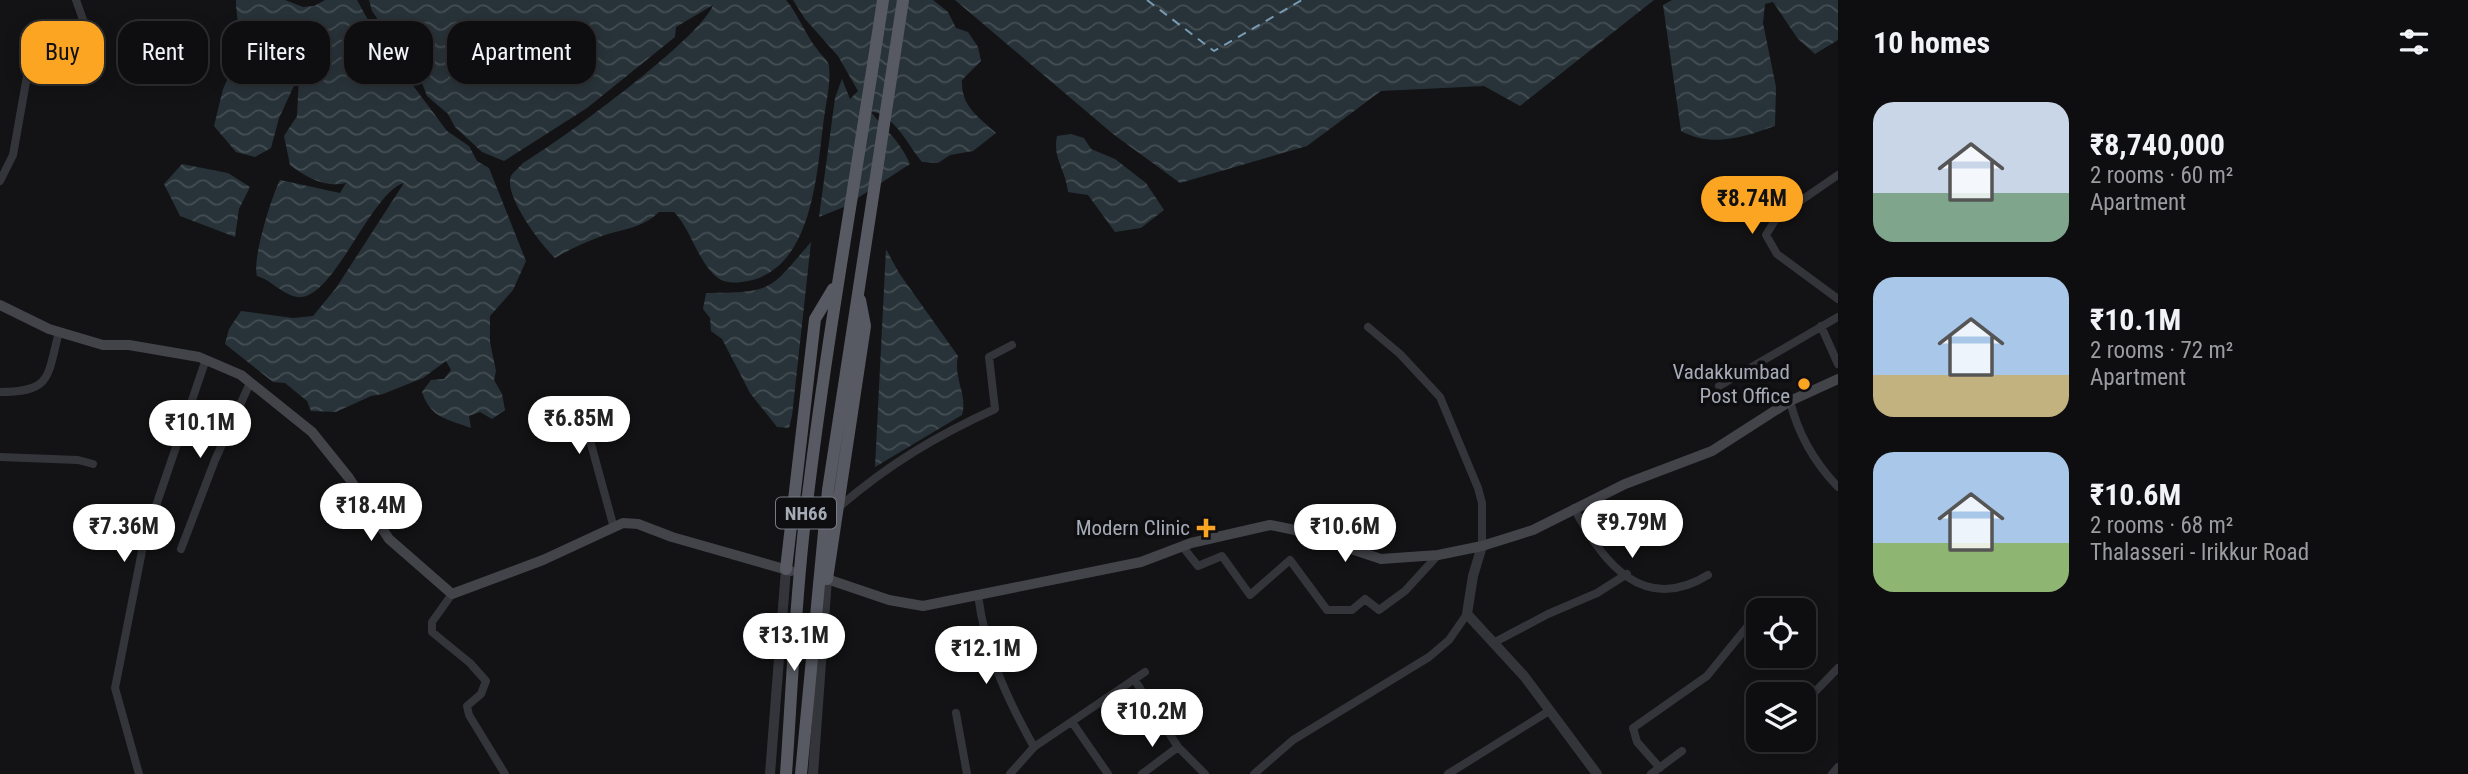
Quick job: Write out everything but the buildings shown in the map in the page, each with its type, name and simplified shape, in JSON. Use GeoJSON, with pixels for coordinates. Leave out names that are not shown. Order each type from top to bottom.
{"type":"FeatureCollection","features":[{"type":"Feature","properties":{"kind":"highway","name":"NH66"},"geometry":{"type":"LineString","coordinates":[[786,774],[805,522],[836,283],[859,159],[883,0]]}},
{"type":"Feature","properties":{"kind":"highway","name":"NH66"},"geometry":{"type":"LineString","coordinates":[[801,774],[825,515],[902,0]]}},
{"type":"Feature","properties":{"kind":"highway"},"geometry":{"type":"LineString","coordinates":[[788,570],[815,319],[836,283]]}},
{"type":"Feature","properties":{"kind":"highway"},"geometry":{"type":"LineString","coordinates":[[827,579],[865,326],[858,289]]}},
{"type":"Feature","properties":{"kind":"main road"},"geometry":{"type":"LineString","coordinates":[[0,304],[59,332],[103,345],[129,345],[206,359],[223,365],[313,432],[349,478],[388,539],[452,594],[543,560],[623,523],[638,524],[685,541],[788,570]]}},
{"type":"Feature","properties":{"kind":"main road"},"geometry":{"type":"LineString","coordinates":[[827,579],[889,600],[923,606],[1141,562],[1182,546],[1270,525],[1295,530],[1381,559],[1438,555],[1482,546],[1532,530],[1625,484],[1712,450],[1790,401],[1838,379]]}},
{"type":"Feature","properties":{"kind":"street"},"geometry":{"type":"LineString","coordinates":[[0,181],[13,155],[29,65],[53,54],[88,49],[86,28],[76,0]]}},
{"type":"Feature","properties":{"kind":"street"},"geometry":{"type":"LineString","coordinates":[[1838,175],[1777,217],[1766,234],[1777,254],[1838,299]]}},
{"type":"Feature","properties":{"kind":"street"},"geometry":{"type":"LineString","coordinates":[[1719,386],[1838,317]]}},
{"type":"Feature","properties":{"kind":"street"},"geometry":{"type":"LineString","coordinates":[[1821,326],[1838,364]]}},
{"type":"Feature","properties":{"kind":"street"},"geometry":{"type":"LineString","coordinates":[[1254,774],[1293,740],[1429,657],[1449,640],[1467,614],[1473,576],[1482,546],[1482,503],[1478,488],[1440,397],[1400,354],[1368,327]]}},
{"type":"Feature","properties":{"kind":"street"},"geometry":{"type":"LineString","coordinates":[[0,392],[34,390],[44,382],[59,332]]}},
{"type":"Feature","properties":{"kind":"street"},"geometry":{"type":"LineString","coordinates":[[839,506],[881,471],[958,426],[995,409],[989,356],[1012,345]]}},
{"type":"Feature","properties":{"kind":"street"},"geometry":{"type":"LineString","coordinates":[[139,774],[115,688],[144,541],[206,359]]}},
{"type":"Feature","properties":{"kind":"street"},"geometry":{"type":"LineString","coordinates":[[181,550],[215,460],[250,383]]}},
{"type":"Feature","properties":{"kind":"street"},"geometry":{"type":"LineString","coordinates":[[1790,401],[1796,426],[1838,487]]}},
{"type":"Feature","properties":{"kind":"street"},"geometry":{"type":"LineString","coordinates":[[608,406],[585,422],[614,527]]}},
{"type":"Feature","properties":{"kind":"street"},"geometry":{"type":"LineString","coordinates":[[0,457],[78,460],[93,464]]}},
{"type":"Feature","properties":{"kind":"street"},"geometry":{"type":"LineString","coordinates":[[1574,508],[1599,553],[1655,590],[1682,589],[1708,575]]}},
{"type":"Feature","properties":{"kind":"street"},"geometry":{"type":"LineString","coordinates":[[1182,546],[1198,566],[1222,556],[1251,595],[1290,560],[1327,610],[1352,610],[1365,599],[1379,610],[1405,591],[1438,555]]}},
{"type":"Feature","properties":{"kind":"street"},"geometry":{"type":"LineString","coordinates":[[770,774],[788,570]]}},
{"type":"Feature","properties":{"kind":"street"},"geometry":{"type":"LineString","coordinates":[[1495,642],[1548,614],[1597,593],[1628,574]]}},
{"type":"Feature","properties":{"kind":"street"},"geometry":{"type":"LineString","coordinates":[[813,774],[827,579]]}},
{"type":"Feature","properties":{"kind":"street"},"geometry":{"type":"LineString","coordinates":[[452,594],[432,622],[432,632],[470,663],[486,681],[481,694],[467,706],[469,715],[505,774]]}},
{"type":"Feature","properties":{"kind":"street"},"geometry":{"type":"LineString","coordinates":[[978,595],[981,619],[1000,682],[1034,747]]}},
{"type":"Feature","properties":{"kind":"street"},"geometry":{"type":"LineString","coordinates":[[1467,614],[1495,642],[1597,774]]}},
{"type":"Feature","properties":{"kind":"street"},"geometry":{"type":"LineString","coordinates":[[1660,768],[1637,741],[1633,729],[1707,676],[1746,628]]}},
{"type":"Feature","properties":{"kind":"street"},"geometry":{"type":"LineString","coordinates":[[1816,691],[1838,668]]}},
{"type":"Feature","properties":{"kind":"street"},"geometry":{"type":"LineString","coordinates":[[1010,774],[1034,747],[1145,671]]}},
{"type":"Feature","properties":{"kind":"street"},"geometry":{"type":"LineString","coordinates":[[1134,679],[1178,747],[1205,774]]}},
{"type":"Feature","properties":{"kind":"street"},"geometry":{"type":"LineString","coordinates":[[1448,774],[1549,711]]}},
{"type":"Feature","properties":{"kind":"street"},"geometry":{"type":"LineString","coordinates":[[957,713],[967,774]]}},
{"type":"Feature","properties":{"kind":"street"},"geometry":{"type":"LineString","coordinates":[[1072,722],[1108,774]]}},
{"type":"Feature","properties":{"kind":"street"},"geometry":{"type":"LineString","coordinates":[[1142,774],[1178,747]]}},
{"type":"Feature","properties":{"kind":"street"},"geometry":{"type":"LineString","coordinates":[[1651,774],[1682,751]]}},
{"type":"Feature","properties":{"kind":"street"},"geometry":{"type":"LineString","coordinates":[[1832,774],[1838,767]]}},
{"type":"Feature","properties":{"kind":"water"},"geometry":{"type":"Polygon","coordinates":[[[236,0],[285,0],[303,7],[314,6],[325,0],[357,0],[369,21],[344,21],[344,84],[412,84],[447,131],[469,146],[477,161],[489,168],[526,261],[513,290],[490,316],[490,342],[496,371],[494,380],[502,394],[505,410],[492,419],[480,412],[469,416],[471,428],[441,417],[430,408],[422,392],[431,380],[444,379],[451,370],[446,361],[423,378],[371,396],[336,412],[311,411],[307,401],[285,383],[273,382],[225,344],[229,329],[241,311],[293,318],[313,316],[336,288],[404,183],[391,191],[379,205],[339,264],[312,293],[293,296],[257,276],[260,243],[267,214],[280,180],[340,193],[346,183],[317,181],[290,165],[284,136],[297,116],[299,84],[330,84],[330,21],[238,21],[236,0]]]}},
{"type":"Feature","properties":{"kind":"water"},"geometry":{"type":"Polygon","coordinates":[[[369,0],[786,0],[829,66],[828,92],[814,189],[799,237],[787,257],[770,272],[741,282],[725,281],[711,272],[674,212],[659,212],[639,225],[596,238],[555,258],[533,231],[513,195],[511,176],[523,163],[596,113],[656,65],[702,21],[713,5],[676,27],[675,37],[587,108],[504,161],[482,152],[455,127],[448,114],[427,96],[422,84],[433,84],[433,21],[379,21],[369,0]]]}},
{"type":"Feature","properties":{"kind":"water"},"geometry":{"type":"Polygon","coordinates":[[[793,0],[933,0],[948,12],[956,28],[968,32],[978,47],[981,61],[962,80],[962,89],[972,110],[996,133],[973,151],[950,155],[938,163],[922,162],[887,118],[870,111],[897,142],[910,164],[844,207],[819,217],[835,98],[842,79],[850,99],[858,91],[838,56],[805,19],[793,0]]]}},
{"type":"Feature","properties":{"kind":"water"},"geometry":{"type":"Polygon","coordinates":[[[955,0],[1654,0],[1520,106],[1484,86],[1381,91],[1307,146],[1180,183],[1113,134],[955,0]]]}},
{"type":"Feature","properties":{"kind":"water"},"geometry":{"type":"Polygon","coordinates":[[[1672,0],[1838,0],[1838,40],[1815,54],[1798,39],[1773,2],[1765,4],[1763,23],[1776,87],[1775,126],[1728,139],[1704,139],[1681,131],[1663,5],[1672,0]]]}},
{"type":"Feature","properties":{"kind":"water"},"geometry":{"type":"Polygon","coordinates":[[[225,84],[295,84],[279,118],[271,148],[255,157],[236,152],[214,126],[225,84]]]}},
{"type":"Feature","properties":{"kind":"water"},"geometry":{"type":"Polygon","coordinates":[[[1071,134],[1084,138],[1091,149],[1115,159],[1146,183],[1164,210],[1141,228],[1115,232],[1088,195],[1068,192],[1056,144],[1057,136],[1071,134]]]}},
{"type":"Feature","properties":{"kind":"water"},"geometry":{"type":"Polygon","coordinates":[[[182,164],[228,173],[250,187],[239,209],[235,237],[180,216],[164,184],[182,164]]]}},
{"type":"Feature","properties":{"kind":"water"},"geometry":{"type":"Polygon","coordinates":[[[811,242],[792,416],[789,428],[777,427],[750,393],[722,339],[711,331],[710,318],[703,309],[706,293],[745,292],[768,286],[786,271],[811,242]]]}},
{"type":"Feature","properties":{"kind":"water"},"geometry":{"type":"Polygon","coordinates":[[[886,249],[899,273],[958,356],[957,372],[963,408],[962,415],[875,467],[886,249]]]}},
{"type":"Feature","properties":{"kind":"ferry route"},"geometry":{"type":"LineString","coordinates":[[1147,0],[1214,51],[1302,0]]}},
{"type":"Feature","properties":{"kind":"place","name":"Vadakkumbad Post Office"},"geometry":{"type":"Point","coordinates":[1804,384]}},
{"type":"Feature","properties":{"kind":"place","name":"Modern Clinic"},"geometry":{"type":"Point","coordinates":[1206,528]}}]}
